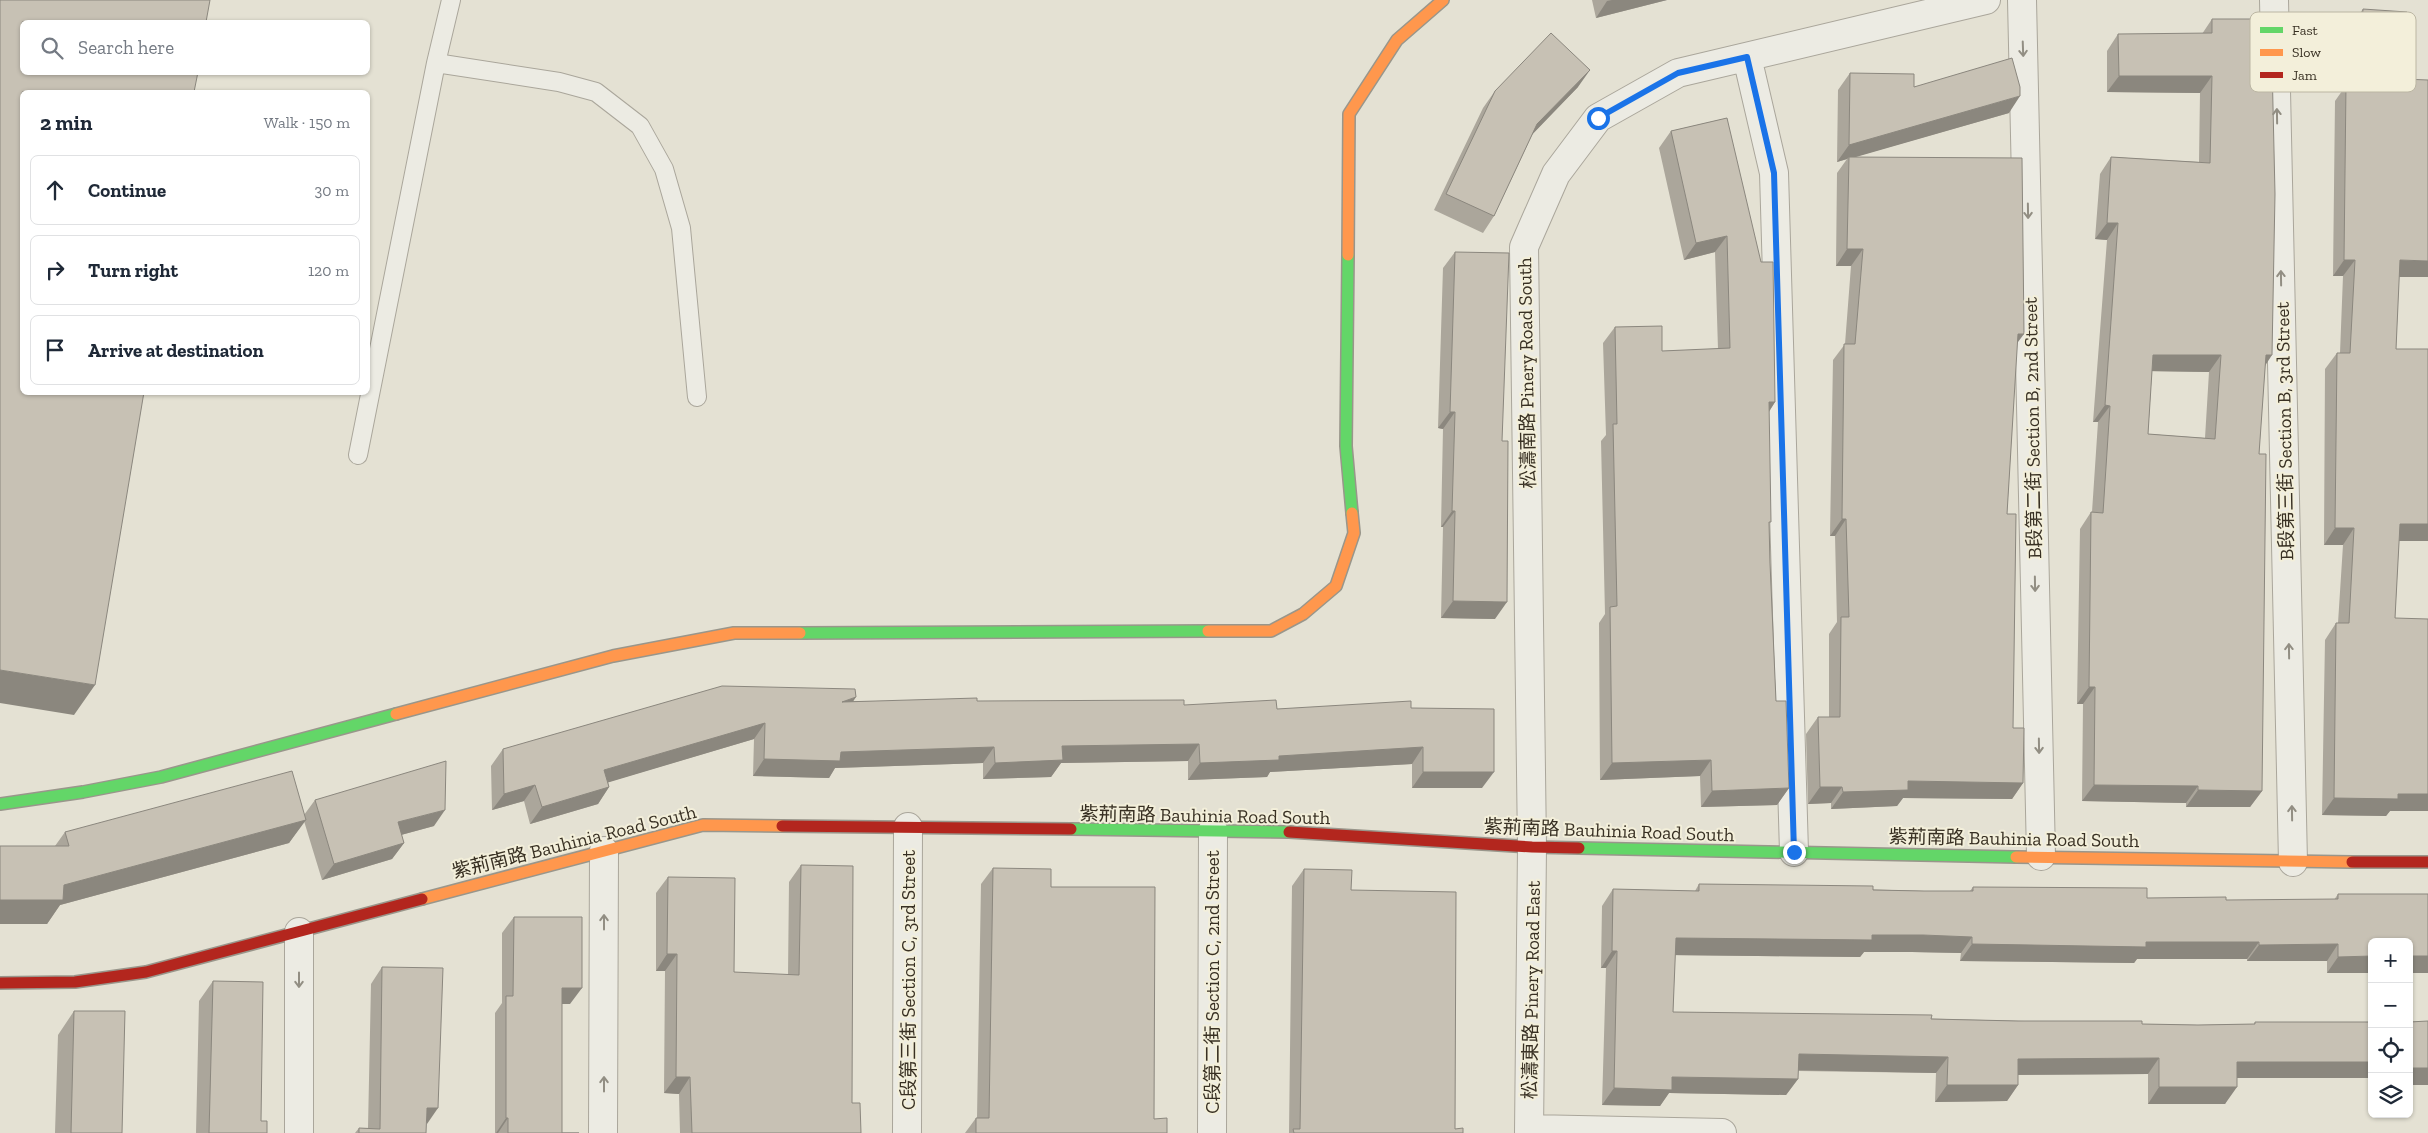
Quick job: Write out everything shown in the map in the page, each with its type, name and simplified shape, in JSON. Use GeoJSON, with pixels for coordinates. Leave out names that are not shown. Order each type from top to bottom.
{"type":"FeatureCollection","features":[{"type":"Feature","properties":{"kind":"street"},"geometry":{"type":"LineString","coordinates":[[0,804],[83,792],[161,777],[613,656],[734,633],[1271,631],[1295,618],[1336,586],[1354,532],[1346,446],[1349,114],[1398,40],[1443,0]]}},
{"type":"Feature","properties":{"kind":"street","name":"松濤南路 Pinery Road South"},"geometry":{"type":"LineString","coordinates":[[1532,847],[1524,247],[1556,174],[1598,118],[1678,73],[1986,0]]}},
{"type":"Feature","properties":{"kind":"street","name":"B段第二街 Section B, 2nd Street"},"geometry":{"type":"LineString","coordinates":[[2022,0],[2041,856]]}},
{"type":"Feature","properties":{"kind":"street"},"geometry":{"type":"LineString","coordinates":[[1747,57],[1774,173],[1794,852]]}},
{"type":"Feature","properties":{"kind":"street","name":"B段第三街 Section B, 3rd Street"},"geometry":{"type":"LineString","coordinates":[[2276,92],[2294,862]]}},
{"type":"Feature","properties":{"kind":"street","name":"紫荊南路 Bauhinia Road South"},"geometry":{"type":"LineString","coordinates":[[0,983],[75,982],[146,972],[703,825],[1213,830],[1280,832],[1532,847],[2294,862],[2428,862]]}},
{"type":"Feature","properties":{"kind":"street","name":"C段第三街 Section C, 3rd Street"},"geometry":{"type":"LineString","coordinates":[[908,827],[908,1133]]}},
{"type":"Feature","properties":{"kind":"street","name":"C段第二街 Section C, 2nd Street"},"geometry":{"type":"LineString","coordinates":[[1212,1133],[1213,830]]}},
{"type":"Feature","properties":{"kind":"street","name":"松濤東路 Pinery Road East"},"geometry":{"type":"LineString","coordinates":[[1529,1131],[1532,847]]}},
{"type":"Feature","properties":{"kind":"street"},"geometry":{"type":"LineString","coordinates":[[603,1133],[604,851]]}},
{"type":"Feature","properties":{"kind":"street"},"geometry":{"type":"LineString","coordinates":[[299,1133],[300,932]]}},
{"type":"Feature","properties":{"kind":"street"},"geometry":{"type":"LineString","coordinates":[[1529,1131],[1722,1133]]}},
{"type":"Feature","properties":{"kind":"lane"},"geometry":{"type":"LineString","coordinates":[[370,395],[436,63],[451,0]]}},
{"type":"Feature","properties":{"kind":"lane"},"geometry":{"type":"LineString","coordinates":[[436,63],[559,82],[596,92],[640,126],[664,170],[681,228],[697,397]]}},
{"type":"Feature","properties":{"kind":"lane"},"geometry":{"type":"LineString","coordinates":[[358,455],[370,395]]}},
{"type":"Feature","properties":{"kind":"building"},"geometry":{"type":"Polygon","coordinates":[[[0,0],[210,0],[206,20],[20,20],[20,75],[197,75],[194,90],[20,90],[20,395],[143,395],[95,685],[0,670],[0,0]]]}},
{"type":"Feature","properties":{"kind":"building"},"geometry":{"type":"Polygon","coordinates":[[[2363,9],[2407,12],[2363,12],[2363,9]]]}},
{"type":"Feature","properties":{"kind":"building"},"geometry":{"type":"Polygon","coordinates":[[[2212,19],[2250,19],[2250,92],[2273,92],[2275,194],[2272,355],[2266,355],[2259,454],[2266,454],[2262,791],[2198,790],[2198,786],[2094,785],[2095,687],[2089,687],[2091,512],[2103,513],[2110,406],[2105,405],[2118,223],[2107,223],[2111,157],[2210,163],[2212,76],[2119,76],[2118,34],[2212,33],[2212,19]],[[2153,355],[2148,434],[2215,439],[2221,355],[2153,355]]]}},
{"type":"Feature","properties":{"kind":"building"},"geometry":{"type":"Polygon","coordinates":[[[1551,33],[1590,70],[1537,124],[1494,216],[1446,194],[1495,91],[1551,33]]]}},
{"type":"Feature","properties":{"kind":"building"},"geometry":{"type":"Polygon","coordinates":[[[2012,58],[2020,87],[2020,96],[1849,145],[1850,73],[1914,74],[1914,87],[2012,58]]]}},
{"type":"Feature","properties":{"kind":"building"},"geometry":{"type":"Polygon","coordinates":[[[2416,80],[2428,80],[2428,261],[2400,260],[2396,349],[2428,349],[2428,524],[2400,524],[2395,618],[2428,619],[2428,794],[2398,794],[2398,799],[2334,798],[2336,623],[2349,623],[2354,528],[2335,528],[2337,353],[2350,353],[2355,260],[2344,260],[2346,92],[2416,92],[2416,80]]]}},
{"type":"Feature","properties":{"kind":"building"},"geometry":{"type":"Polygon","coordinates":[[[1727,118],[1761,262],[1773,262],[1775,402],[1769,402],[1770,563],[1776,701],[1786,701],[1789,788],[1712,791],[1711,760],[1612,763],[1610,607],[1617,606],[1613,424],[1617,424],[1615,327],[1662,326],[1662,351],[1730,348],[1727,236],[1696,243],[1671,131],[1727,118]]]}},
{"type":"Feature","properties":{"kind":"building"},"geometry":{"type":"Polygon","coordinates":[[[1849,157],[2022,158],[2024,334],[2018,334],[2007,514],[2016,514],[2013,728],[2024,728],[2023,783],[1908,781],[1908,790],[1843,792],[1842,787],[1820,787],[1818,717],[1840,717],[1841,617],[1849,617],[1846,519],[1842,519],[1844,344],[1855,344],[1863,249],[1847,249],[1849,157]]]}},
{"type":"Feature","properties":{"kind":"building"},"geometry":{"type":"Polygon","coordinates":[[[1455,252],[1509,253],[1502,441],[1508,441],[1507,602],[1453,601],[1455,511],[1452,511],[1455,412],[1450,412],[1455,252]]]}},
{"type":"Feature","properties":{"kind":"building"},"geometry":{"type":"Polygon","coordinates":[[[722,686],[855,689],[856,697],[842,702],[977,698],[977,701],[1184,700],[1184,705],[1276,700],[1277,709],[1411,701],[1411,708],[1494,709],[1494,772],[1423,772],[1423,747],[1279,756],[1279,760],[1200,763],[1199,744],[1062,746],[1063,760],[995,763],[994,747],[841,752],[840,761],[764,759],[765,723],[604,770],[609,787],[542,807],[535,785],[504,794],[503,749],[722,686]]]}},
{"type":"Feature","properties":{"kind":"building"},"geometry":{"type":"Polygon","coordinates":[[[446,761],[445,810],[398,822],[404,843],[334,864],[315,800],[446,761]]]}},
{"type":"Feature","properties":{"kind":"building"},"geometry":{"type":"Polygon","coordinates":[[[292,771],[306,820],[64,885],[63,900],[0,900],[0,846],[69,846],[65,832],[292,771]]]}},
{"type":"Feature","properties":{"kind":"building"},"geometry":{"type":"Polygon","coordinates":[[[801,865],[853,866],[852,1103],[860,1103],[861,1133],[692,1133],[690,1077],[676,1077],[677,954],[667,954],[668,877],[735,878],[734,972],[799,975],[801,865]]]}},
{"type":"Feature","properties":{"kind":"building"},"geometry":{"type":"Polygon","coordinates":[[[993,868],[1051,869],[1051,887],[1155,887],[1154,1119],[1167,1118],[1167,1133],[976,1133],[976,1118],[989,1118],[993,868]]]}},
{"type":"Feature","properties":{"kind":"building"},"geometry":{"type":"Polygon","coordinates":[[[1304,869],[1352,870],[1351,890],[1456,892],[1455,1129],[1463,1128],[1463,1133],[1294,1133],[1293,1129],[1300,1129],[1304,869]]]}},
{"type":"Feature","properties":{"kind":"building"},"geometry":{"type":"Polygon","coordinates":[[[1699,884],[1873,886],[1873,890],[1924,891],[1973,891],[1973,887],[2147,888],[2147,898],[2226,897],[2226,900],[2338,899],[2338,894],[2428,894],[2428,956],[2413,956],[2413,938],[2368,938],[2368,956],[2338,957],[2338,944],[2259,945],[2259,942],[2146,942],[2146,947],[1972,944],[1972,937],[1923,935],[1872,935],[1872,940],[1676,938],[1673,1012],[1932,1015],[1931,1019],[2142,1021],[2142,1024],[2198,1025],[2255,1024],[2255,1022],[2368,1022],[2368,1062],[2237,1062],[2237,1087],[2159,1087],[2159,1058],[2018,1059],[2018,1085],[1947,1085],[1948,1057],[1799,1054],[1798,1079],[1672,1077],[1672,1090],[1614,1088],[1617,951],[1612,951],[1613,889],[1699,891],[1699,884]]]}},
{"type":"Feature","properties":{"kind":"building"},"geometry":{"type":"Polygon","coordinates":[[[514,917],[582,917],[582,988],[562,988],[562,1133],[508,1133],[508,1118],[506,1118],[506,996],[513,996],[514,917]]]}},
{"type":"Feature","properties":{"kind":"building"},"geometry":{"type":"Polygon","coordinates":[[[382,967],[443,968],[438,1108],[427,1108],[426,1133],[359,1133],[359,1128],[380,1129],[382,967]]]}},
{"type":"Feature","properties":{"kind":"building"},"geometry":{"type":"Polygon","coordinates":[[[213,981],[263,982],[261,1121],[267,1121],[267,1133],[209,1133],[213,981]]]}},
{"type":"Feature","properties":{"kind":"building"},"geometry":{"type":"Polygon","coordinates":[[[74,1011],[125,1011],[122,1133],[71,1133],[74,1011]]]}},
{"type":"Feature","properties":{"kind":"building"},"geometry":{"type":"Polygon","coordinates":[[[2428,1021],[2428,1068],[2413,1068],[2413,1022],[2428,1021]]]}},
{"type":"Feature","properties":{"kind":"traffic: fast"},"geometry":{"type":"LineString","coordinates":[[1348,255],[1346,446],[1352,513]]}},
{"type":"Feature","properties":{"kind":"traffic: fast"},"geometry":{"type":"LineString","coordinates":[[800,633],[1208,631]]}},
{"type":"Feature","properties":{"kind":"traffic: fast"},"geometry":{"type":"LineString","coordinates":[[0,804],[83,792],[161,777],[396,714]]}},
{"type":"Feature","properties":{"kind":"traffic: fast"},"geometry":{"type":"LineString","coordinates":[[1071,829],[1289,832]]}},
{"type":"Feature","properties":{"kind":"traffic: fast"},"geometry":{"type":"LineString","coordinates":[[1579,848],[2016,857]]}},
{"type":"Feature","properties":{"kind":"traffic: slow"},"geometry":{"type":"LineString","coordinates":[[1348,255],[1349,114],[1397,40],[1443,0]]}},
{"type":"Feature","properties":{"kind":"traffic: slow"},"geometry":{"type":"LineString","coordinates":[[1208,631],[1271,631],[1303,614],[1336,586],[1354,533],[1352,513]]}},
{"type":"Feature","properties":{"kind":"traffic: slow"},"geometry":{"type":"LineString","coordinates":[[396,714],[613,656],[734,633],[800,633]]}},
{"type":"Feature","properties":{"kind":"traffic: slow"},"geometry":{"type":"LineString","coordinates":[[422,899],[703,825],[782,826]]}},
{"type":"Feature","properties":{"kind":"traffic: slow"},"geometry":{"type":"LineString","coordinates":[[2016,857],[2352,862]]}},
{"type":"Feature","properties":{"kind":"traffic: jam"},"geometry":{"type":"LineString","coordinates":[[782,826],[1071,829]]}},
{"type":"Feature","properties":{"kind":"traffic: jam"},"geometry":{"type":"LineString","coordinates":[[1289,832],[1532,847],[1579,848]]}},
{"type":"Feature","properties":{"kind":"traffic: jam"},"geometry":{"type":"LineString","coordinates":[[2352,862],[2428,862]]}},
{"type":"Feature","properties":{"kind":"traffic: jam"},"geometry":{"type":"LineString","coordinates":[[0,983],[75,982],[146,972],[422,899]]}},
{"type":"Feature","properties":{"kind":"route"},"geometry":{"type":"LineString","coordinates":[[1598,118],[1678,73],[1747,57],[1774,173],[1794,852]]}}]}
